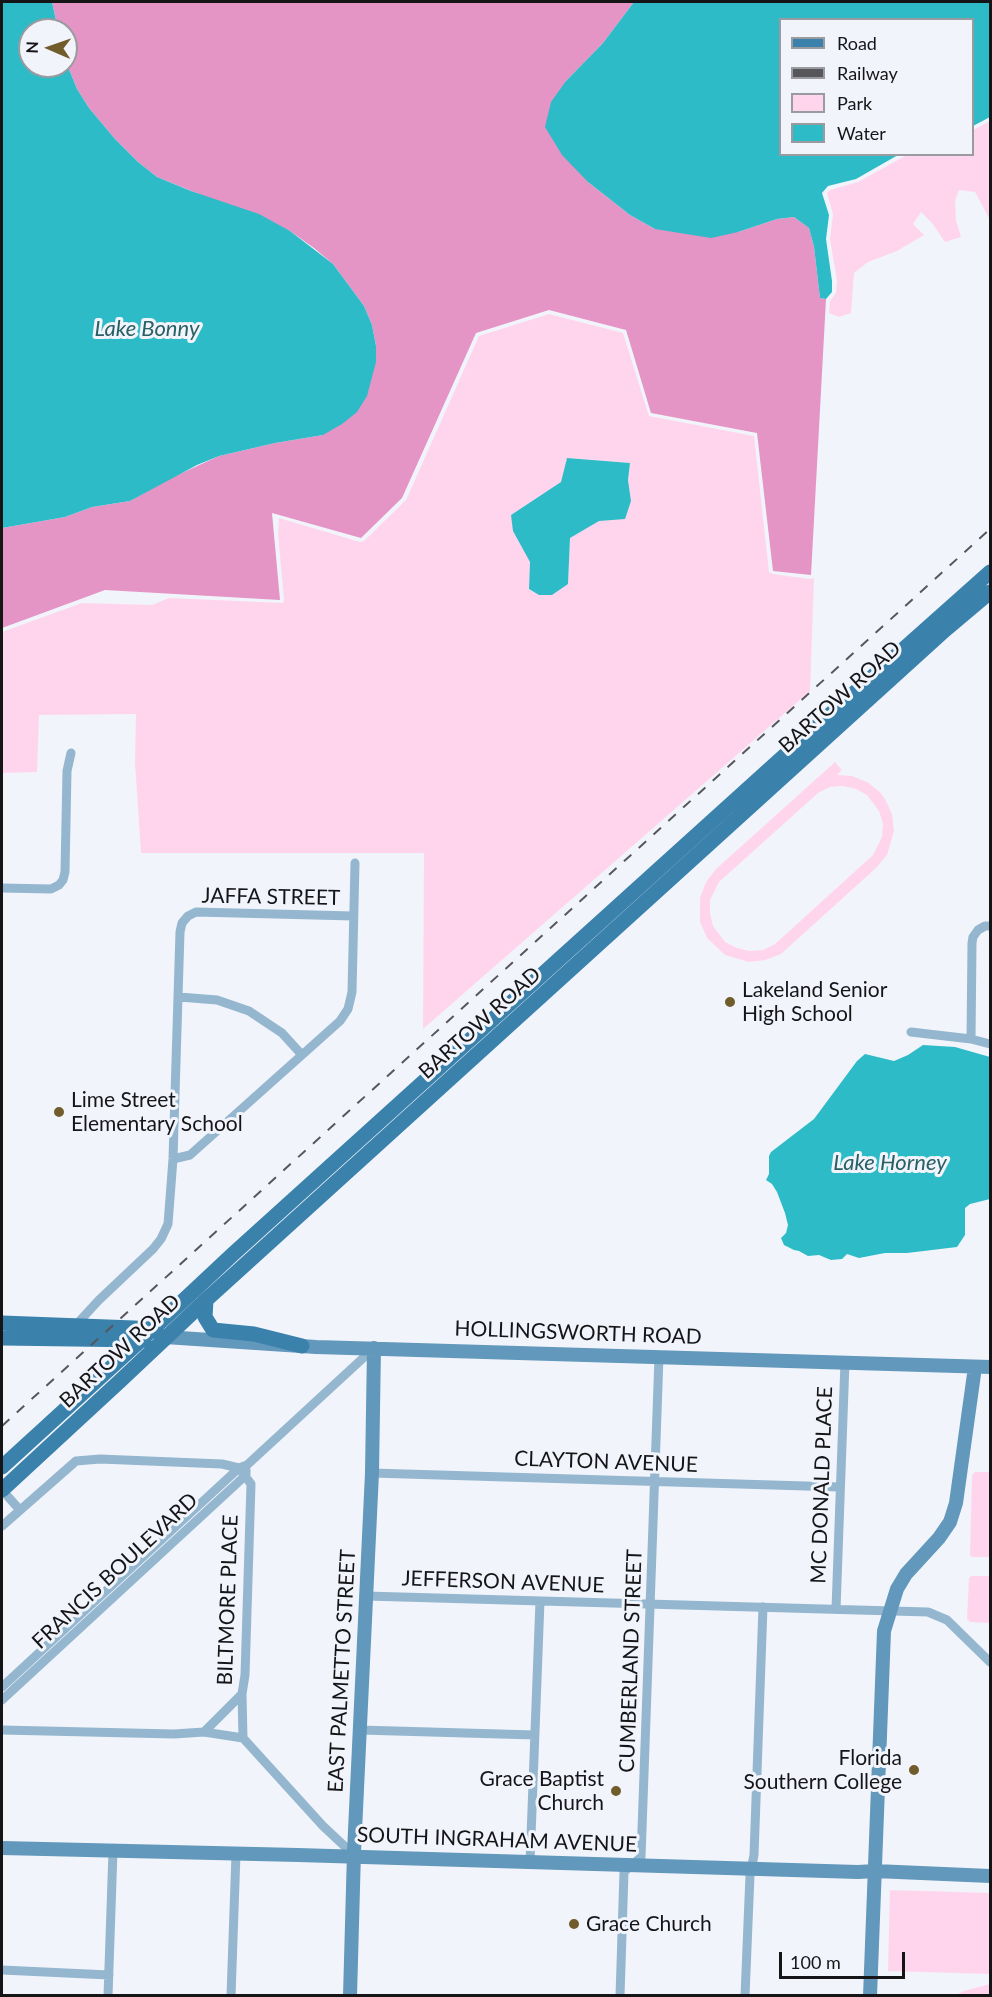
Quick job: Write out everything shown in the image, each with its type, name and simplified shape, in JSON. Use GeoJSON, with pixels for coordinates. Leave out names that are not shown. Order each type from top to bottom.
{"type":"FeatureCollection","features":[{"type":"Feature","properties":{"kind":"main road","name":"BARTOW ROAD"},"geometry":{"type":"LineString","coordinates":[[2,1490],[583,947],[935,620],[990,572]]}},
{"type":"Feature","properties":{"kind":"main road","name":"BARTOW ROAD"},"geometry":{"type":"LineString","coordinates":[[2,1467],[152,1329],[583,947],[990,592]]}},
{"type":"Feature","properties":{"kind":"main road"},"geometry":{"type":"LineString","coordinates":[[206,1299],[205,1317],[213,1330],[254,1334],[302,1346]]}},
{"type":"Feature","properties":{"kind":"main road"},"geometry":{"type":"LineString","coordinates":[[2,1323],[152,1329],[165,1337]]}},
{"type":"Feature","properties":{"kind":"main road"},"geometry":{"type":"LineString","coordinates":[[2,1338],[140,1341],[165,1337]]}},
{"type":"Feature","properties":{"kind":"street"},"geometry":{"type":"LineString","coordinates":[[2,888],[47,889],[58,885],[63,880],[67,771],[70,753]]}},
{"type":"Feature","properties":{"kind":"street"},"geometry":{"type":"LineString","coordinates":[[173,1159],[190,1155],[340,1021],[348,1009],[352,992],[355,863]]}},
{"type":"Feature","properties":{"kind":"street","name":"JAFFA STREET"},"geometry":{"type":"LineString","coordinates":[[63,1339],[161,1239],[168,1224],[171,1209],[180,932],[188,916],[196,912],[353,916]]}},
{"type":"Feature","properties":{"kind":"street"},"geometry":{"type":"LineString","coordinates":[[971,1039],[973,937],[978,930],[990,926]]}},
{"type":"Feature","properties":{"kind":"street"},"geometry":{"type":"LineString","coordinates":[[178,997],[217,1000],[249,1011],[282,1033],[302,1055]]}},
{"type":"Feature","properties":{"kind":"street"},"geometry":{"type":"LineString","coordinates":[[911,1032],[971,1039],[990,1044]]}},
{"type":"Feature","properties":{"kind":"street","name":"HOLLINGSWORTH ROAD"},"geometry":{"type":"LineString","coordinates":[[165,1337],[302,1346],[990,1367]]}},
{"type":"Feature","properties":{"kind":"street","name":"FRANCIS BOULEVARD"},"geometry":{"type":"LineString","coordinates":[[2,1700],[61,1639],[375,1348]]}},
{"type":"Feature","properties":{"kind":"street","name":"EAST PALMETTO STREET"},"geometry":{"type":"LineString","coordinates":[[350,1995],[356,1857],[354,1852],[372,1473],[375,1348]]}},
{"type":"Feature","properties":{"kind":"street","name":"CUMBERLAND STREET"},"geometry":{"type":"LineString","coordinates":[[620,1995],[624,1872],[641,1857],[659,1357]]}},
{"type":"Feature","properties":{"kind":"street","name":"MC DONALD PLACE"},"geometry":{"type":"LineString","coordinates":[[836,1608],[845,1362]]}},
{"type":"Feature","properties":{"kind":"street"},"geometry":{"type":"LineString","coordinates":[[870,1995],[884,1631],[897,1589],[906,1574],[939,1538],[950,1522],[956,1503],[975,1367]]}},
{"type":"Feature","properties":{"kind":"street"},"geometry":{"type":"LineString","coordinates":[[2,1526],[69,1465],[78,1460],[222,1464],[244,1469]]}},
{"type":"Feature","properties":{"kind":"street","name":"BILTMORE PLACE"},"geometry":{"type":"LineString","coordinates":[[243,1738],[242,1695],[246,1675],[251,1484],[244,1469]]}},
{"type":"Feature","properties":{"kind":"street","name":"CLAYTON AVENUE"},"geometry":{"type":"LineString","coordinates":[[372,1473],[839,1487]]}},
{"type":"Feature","properties":{"kind":"street"},"geometry":{"type":"LineString","coordinates":[[2,1490],[19,1509]]}},
{"type":"Feature","properties":{"kind":"street","name":"JEFFERSON AVENUE"},"geometry":{"type":"LineString","coordinates":[[366,1596],[928,1612],[947,1620],[990,1662]]}},
{"type":"Feature","properties":{"kind":"street"},"geometry":{"type":"LineString","coordinates":[[530,1862],[540,1601]]}},
{"type":"Feature","properties":{"kind":"street"},"geometry":{"type":"LineString","coordinates":[[745,1995],[755,1843],[763,1607]]}},
{"type":"Feature","properties":{"kind":"street","name":"FRANCIS BOULEVARD"},"geometry":{"type":"LineString","coordinates":[[2,1687],[61,1639]]}},
{"type":"Feature","properties":{"kind":"street"},"geometry":{"type":"LineString","coordinates":[[204,1732],[242,1695]]}},
{"type":"Feature","properties":{"kind":"street"},"geometry":{"type":"LineString","coordinates":[[2,1730],[174,1734],[204,1732],[243,1738],[323,1826],[356,1857]]}},
{"type":"Feature","properties":{"kind":"street"},"geometry":{"type":"LineString","coordinates":[[360,1730],[535,1735]]}},
{"type":"Feature","properties":{"kind":"street","name":"SOUTH INGRAHAM AVENUE"},"geometry":{"type":"LineString","coordinates":[[2,1848],[990,1876]]}},
{"type":"Feature","properties":{"kind":"street"},"geometry":{"type":"LineString","coordinates":[[108,1995],[113,1851]]}},
{"type":"Feature","properties":{"kind":"street"},"geometry":{"type":"LineString","coordinates":[[231,1995],[236,1854]]}},
{"type":"Feature","properties":{"kind":"street"},"geometry":{"type":"LineString","coordinates":[[2,1970],[109,1975]]}},
{"type":"Feature","properties":{"kind":"green space"},"geometry":{"type":"Polygon","coordinates":[[[990,121],[990,220],[975,192],[959,190],[955,201],[956,220],[961,237],[945,242],[921,212],[913,224],[924,235],[897,251],[868,262],[854,273],[851,313],[839,317],[829,313],[830,301],[836,293],[837,281],[830,239],[833,214],[827,193],[830,190],[858,182],[905,156],[974,156],[974,129],[990,121]]]}},
{"type":"Feature","properties":{"kind":"green space"},"geometry":{"type":"Polygon","coordinates":[[[549,314],[623,333],[649,416],[754,436],[769,572],[814,578],[810,691],[423,1029],[424,853],[141,853],[135,763],[136,714],[39,715],[37,772],[2,773],[2,632],[82,603],[152,605],[169,598],[283,603],[279,518],[360,542],[364,541],[406,500],[479,336],[549,314]],[[567,458],[562,482],[511,515],[530,562],[529,589],[539,595],[568,584],[570,538],[631,501],[628,480],[630,463],[567,458]]]}},
{"type":"Feature","properties":{"kind":"green space"},"geometry":{"type":"Polygon","coordinates":[[[835,762],[842,770],[837,775],[852,776],[867,782],[880,792],[892,814],[894,831],[887,855],[876,868],[781,954],[765,960],[749,962],[725,955],[707,938],[700,922],[700,898],[706,882],[716,869],[835,762]],[[843,786],[830,787],[818,793],[719,882],[710,900],[710,913],[713,926],[725,942],[749,951],[763,950],[775,944],[873,855],[882,837],[883,824],[879,811],[867,795],[843,786]]]}},
{"type":"Feature","properties":{"kind":"green space"},"geometry":{"type":"Polygon","coordinates":[[[975,1472],[990,1472],[990,1557],[970,1555],[972,1475],[975,1472]]]}},
{"type":"Feature","properties":{"kind":"green space"},"geometry":{"type":"Polygon","coordinates":[[[971,1576],[990,1576],[990,1623],[970,1622],[967,1619],[969,1578],[971,1576]]]}},
{"type":"Feature","properties":{"kind":"green space"},"geometry":{"type":"Polygon","coordinates":[[[890,1890],[990,1893],[990,1974],[888,1971],[890,1890]]]}},
{"type":"Feature","properties":{"kind":"green space"},"geometry":{"type":"Polygon","coordinates":[[[990,1984],[990,1995],[956,1995],[964,1991],[990,1984]]]}},
{"type":"Feature","properties":{"kind":"shaded area"},"geometry":{"type":"Polygon","coordinates":[[[52,2],[634,2],[603,43],[566,81],[588,182],[630,215],[655,229],[738,232],[777,219],[794,217],[809,228],[814,247],[820,298],[826,299],[811,575],[773,571],[757,433],[651,413],[626,330],[549,310],[476,333],[402,498],[361,538],[272,513],[280,600],[105,590],[2,628],[2,528],[65,517],[92,507],[130,501],[169,479],[219,456],[323,435],[376,346],[372,325],[364,306],[333,264],[314,248],[290,231],[157,177],[115,139],[89,108],[73,78],[78,78],[78,18],[55,18],[52,2]]]}},
{"type":"Feature","properties":{"kind":"water","name":"Lake Bonny"},"geometry":{"type":"Polygon","coordinates":[[[2,2],[52,2],[55,18],[18,18],[18,78],[73,78],[89,108],[115,139],[157,177],[259,214],[290,231],[333,264],[364,306],[372,325],[376,362],[367,396],[357,412],[323,435],[219,456],[197,465],[130,501],[92,507],[65,517],[2,528],[2,2]]]}},
{"type":"Feature","properties":{"kind":"water"},"geometry":{"type":"Polygon","coordinates":[[[634,2],[990,2],[990,117],[974,125],[974,18],[779,18],[779,156],[896,156],[856,179],[828,186],[822,193],[829,215],[826,239],[832,292],[826,299],[820,298],[814,247],[809,228],[794,217],[777,219],[711,238],[655,229],[630,215],[588,182],[562,155],[545,127],[551,102],[566,81],[603,43],[634,2]]]}},
{"type":"Feature","properties":{"kind":"water"},"geometry":{"type":"Polygon","coordinates":[[[567,458],[630,463],[628,480],[631,501],[625,519],[599,521],[570,538],[568,584],[552,595],[539,595],[529,589],[530,562],[513,531],[511,515],[561,482],[567,458]]]}},
{"type":"Feature","properties":{"kind":"water","name":"Lake Horney"},"geometry":{"type":"Polygon","coordinates":[[[923,1045],[955,1047],[990,1057],[990,1199],[970,1204],[965,1208],[965,1235],[957,1247],[907,1253],[885,1253],[859,1258],[847,1254],[842,1259],[831,1260],[819,1255],[808,1256],[784,1245],[781,1238],[786,1233],[788,1225],[785,1213],[777,1192],[766,1180],[769,1174],[771,1152],[814,1119],[857,1061],[865,1054],[894,1061],[923,1045]]]}},
{"type":"Feature","properties":{"kind":"railway"},"geometry":{"type":"LineString","coordinates":[[2,1426],[990,529]]}},
{"type":"Feature","properties":{"kind":"place","name":"Lakeland Senior High School"},"geometry":{"type":"Point","coordinates":[730,1002]}},
{"type":"Feature","properties":{"kind":"place","name":"Lime Street Elementary School"},"geometry":{"type":"Point","coordinates":[59,1112]}},
{"type":"Feature","properties":{"kind":"place","name":"Florida Southern College"},"geometry":{"type":"Point","coordinates":[914,1770]}},
{"type":"Feature","properties":{"kind":"place","name":"Grace Baptist Church"},"geometry":{"type":"Point","coordinates":[616,1791]}},
{"type":"Feature","properties":{"kind":"place","name":"Grace Church"},"geometry":{"type":"Point","coordinates":[574,1924]}}]}
